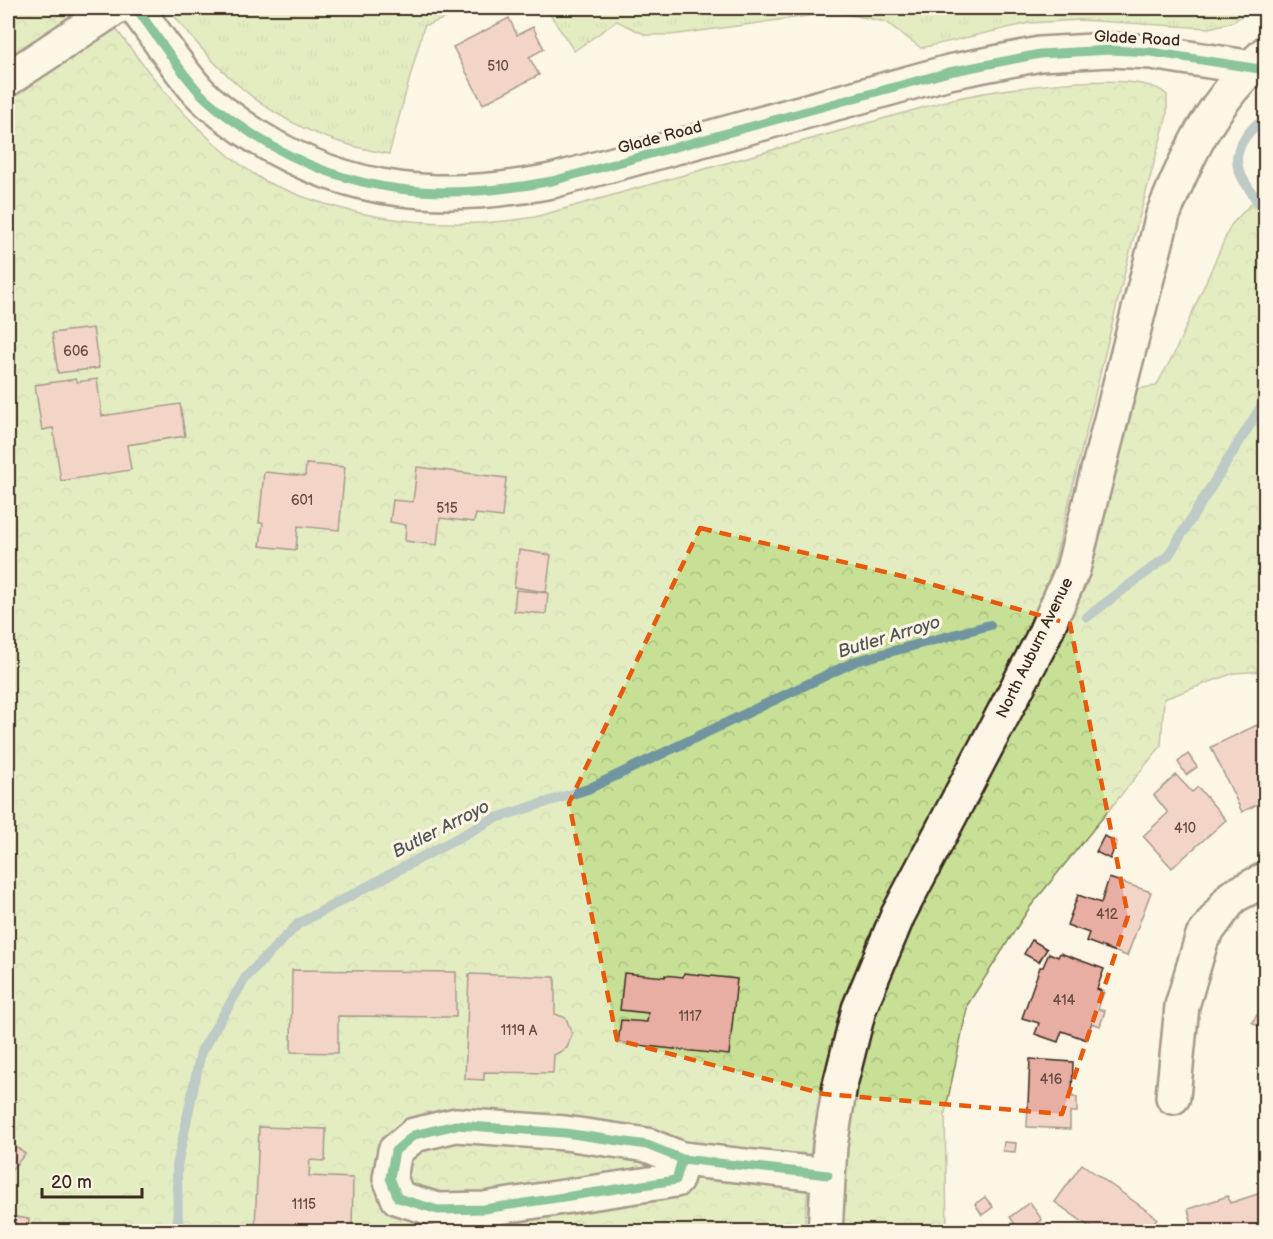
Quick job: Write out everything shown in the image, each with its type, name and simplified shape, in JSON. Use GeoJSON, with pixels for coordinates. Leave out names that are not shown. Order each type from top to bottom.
{"type":"FeatureCollection","features":[{"type":"Feature","properties":{"kind":"street"},"geometry":{"type":"LineString","coordinates":[[8,79],[115,8]]}},
{"type":"Feature","properties":{"kind":"street","name":"Glade Road"},"geometry":{"type":"LineString","coordinates":[[136,8],[200,93],[241,126],[286,155],[374,186],[434,193],[501,191],[552,181],[949,72],[1040,54],[1110,50],[1261,63]]}},
{"type":"Feature","properties":{"kind":"street","name":"North Auburn Avenue"},"geometry":{"type":"LineString","coordinates":[[825,1232],[828,1175],[840,1085],[859,1009],[898,915],[1041,642],[1073,569],[1163,216],[1182,167],[1212,112],[1261,63]]}},
{"type":"Feature","properties":{"kind":"street"},"geometry":{"type":"LineString","coordinates":[[1173,1097],[1182,1006],[1202,938],[1232,897],[1266,879]]}},
{"type":"Feature","properties":{"kind":"street"},"geometry":{"type":"LineString","coordinates":[[682,1159],[676,1180],[484,1209],[438,1210],[398,1198],[390,1178],[395,1151],[414,1135],[456,1125],[565,1133],[635,1143],[682,1159],[828,1175]]}},
{"type":"Feature","properties":{"kind":"highlighted area"},"geometry":{"type":"Polygon","coordinates":[[[700,528],[906,577],[1070,624],[1128,916],[1062,1114],[824,1094],[617,1040],[569,803],[700,528]]]}},
{"type":"Feature","properties":{"kind":"green space"},"geometry":{"type":"Polygon","coordinates":[[[8,8],[101,8],[154,79],[194,124],[239,163],[263,180],[296,194],[354,212],[414,221],[475,223],[535,217],[972,95],[1097,81],[1128,82],[1152,87],[1167,95],[1167,115],[1127,263],[1049,584],[1034,622],[868,945],[842,1002],[812,1141],[804,1231],[8,1231],[8,8]]]}},
{"type":"Feature","properties":{"kind":"green space"},"geometry":{"type":"Polygon","coordinates":[[[168,8],[473,8],[424,26],[389,154],[352,146],[319,135],[263,105],[214,62],[168,8]]]}},
{"type":"Feature","properties":{"kind":"green space"},"geometry":{"type":"Polygon","coordinates":[[[546,8],[1253,8],[1233,22],[1209,28],[1080,20],[1029,23],[921,48],[886,22],[837,12],[671,35],[646,35],[617,21],[574,51],[546,8]]]}},
{"type":"Feature","properties":{"kind":"green space"},"geometry":{"type":"Polygon","coordinates":[[[1265,189],[1265,671],[1234,673],[1164,699],[1161,746],[1030,907],[968,1004],[945,1113],[947,1231],[841,1232],[850,1116],[868,1031],[883,987],[957,834],[1079,598],[1093,560],[1136,389],[1156,386],[1174,354],[1231,225],[1265,189]]]}},
{"type":"Feature","properties":{"kind":"building"},"geometry":{"type":"Polygon","coordinates":[[[509,18],[517,35],[533,27],[544,49],[529,57],[539,75],[483,104],[453,47],[509,18]]]}},
{"type":"Feature","properties":{"kind":"building"},"geometry":{"type":"Polygon","coordinates":[[[93,328],[99,368],[58,373],[52,333],[93,328]]]}},
{"type":"Feature","properties":{"kind":"building"},"geometry":{"type":"Polygon","coordinates":[[[76,379],[77,382],[97,379],[102,416],[180,404],[185,436],[127,445],[131,470],[61,481],[53,428],[42,430],[35,385],[76,379]]]}},
{"type":"Feature","properties":{"kind":"building"},"geometry":{"type":"Polygon","coordinates":[[[306,464],[345,467],[339,530],[298,526],[296,550],[260,546],[263,523],[259,523],[264,472],[305,476],[306,464]]]}},
{"type":"Feature","properties":{"kind":"building"},"geometry":{"type":"Polygon","coordinates":[[[417,467],[506,478],[502,517],[476,514],[474,522],[440,518],[437,545],[405,541],[406,525],[390,522],[393,500],[413,502],[417,467]]]}},
{"type":"Feature","properties":{"kind":"building"},"geometry":{"type":"Polygon","coordinates":[[[519,550],[551,555],[546,592],[514,587],[519,550]]]}},
{"type":"Feature","properties":{"kind":"building"},"geometry":{"type":"Polygon","coordinates":[[[516,590],[548,593],[546,614],[514,611],[516,590]]]}},
{"type":"Feature","properties":{"kind":"building"},"geometry":{"type":"Polygon","coordinates":[[[1257,725],[1266,744],[1266,795],[1262,797],[1264,801],[1242,812],[1211,747],[1257,725]]]}},
{"type":"Feature","properties":{"kind":"building"},"geometry":{"type":"Polygon","coordinates":[[[1188,754],[1197,767],[1186,775],[1178,762],[1188,754]]]}},
{"type":"Feature","properties":{"kind":"building"},"geometry":{"type":"Polygon","coordinates":[[[1176,775],[1192,792],[1198,787],[1226,820],[1172,868],[1143,836],[1168,813],[1154,795],[1176,775]]]}},
{"type":"Feature","properties":{"kind":"building"},"geometry":{"type":"Polygon","coordinates":[[[1104,836],[1117,842],[1110,859],[1096,852],[1104,836]]]}},
{"type":"Feature","properties":{"kind":"building"},"geometry":{"type":"Polygon","coordinates":[[[1109,878],[1151,892],[1127,956],[1086,941],[1089,933],[1067,925],[1078,895],[1101,903],[1109,878]]]}},
{"type":"Feature","properties":{"kind":"building"},"geometry":{"type":"Polygon","coordinates":[[[1032,940],[1047,949],[1039,962],[1024,954],[1032,940]]]}},
{"type":"Feature","properties":{"kind":"building"},"geometry":{"type":"Polygon","coordinates":[[[1049,953],[1058,957],[1060,953],[1104,969],[1097,989],[1104,992],[1098,1009],[1105,1011],[1100,1026],[1092,1023],[1087,1040],[1062,1031],[1058,1042],[1035,1034],[1039,1023],[1022,1018],[1040,967],[1043,967],[1049,953]]]}},
{"type":"Feature","properties":{"kind":"building"},"geometry":{"type":"Polygon","coordinates":[[[292,970],[456,972],[456,1017],[338,1016],[338,1053],[291,1052],[292,970]]]}},
{"type":"Feature","properties":{"kind":"building"},"geometry":{"type":"Polygon","coordinates":[[[624,973],[683,977],[684,973],[737,979],[729,1055],[618,1043],[621,1020],[647,1022],[648,1013],[620,1010],[624,973]]]}},
{"type":"Feature","properties":{"kind":"building"},"geometry":{"type":"Polygon","coordinates":[[[469,974],[555,977],[555,1014],[566,1018],[572,1034],[567,1048],[554,1055],[553,1073],[484,1072],[484,1080],[465,1079],[469,974]]]}},
{"type":"Feature","properties":{"kind":"building"},"geometry":{"type":"Polygon","coordinates":[[[1266,1003],[1266,1032],[1252,1022],[1266,1003]]]}},
{"type":"Feature","properties":{"kind":"building"},"geometry":{"type":"Polygon","coordinates":[[[1030,1059],[1073,1062],[1072,1097],[1077,1097],[1077,1112],[1070,1112],[1070,1129],[1027,1127],[1030,1059]]]}},
{"type":"Feature","properties":{"kind":"building"},"geometry":{"type":"Polygon","coordinates":[[[259,1127],[326,1129],[325,1161],[310,1160],[309,1176],[353,1178],[352,1232],[255,1230],[259,1127]]]}},
{"type":"Feature","properties":{"kind":"building"},"geometry":{"type":"Polygon","coordinates":[[[1004,1142],[1016,1143],[1015,1152],[1003,1151],[1004,1142]]]}},
{"type":"Feature","properties":{"kind":"building"},"geometry":{"type":"Polygon","coordinates":[[[13,1144],[25,1154],[8,1174],[8,1150],[13,1144]]]}},
{"type":"Feature","properties":{"kind":"building"},"geometry":{"type":"Polygon","coordinates":[[[1082,1164],[1157,1218],[1148,1232],[1097,1232],[1055,1202],[1082,1164]]]}},
{"type":"Feature","properties":{"kind":"building"},"geometry":{"type":"Polygon","coordinates":[[[1264,1192],[1266,1232],[1194,1232],[1188,1209],[1228,1196],[1230,1203],[1264,1192]]]}},
{"type":"Feature","properties":{"kind":"building"},"geometry":{"type":"Polygon","coordinates":[[[985,1197],[993,1207],[982,1215],[975,1204],[985,1197]]]}},
{"type":"Feature","properties":{"kind":"building"},"geometry":{"type":"Polygon","coordinates":[[[1030,1202],[1042,1220],[1026,1232],[1020,1232],[1010,1217],[1030,1202]]]}},
{"type":"Feature","properties":{"kind":"building"},"geometry":{"type":"Polygon","coordinates":[[[8,1216],[29,1219],[28,1232],[8,1232],[8,1216]]]}},
{"type":"Feature","properties":{"kind":"waterway","name":"Butler Arroyo"},"geometry":{"type":"LineString","coordinates":[[1256,125],[1244,138],[1238,150],[1237,161],[1244,181],[1266,216]]}},
{"type":"Feature","properties":{"kind":"waterway","name":"Butler Arroyo"},"geometry":{"type":"LineString","coordinates":[[1087,617],[1168,556],[1266,399]]}},
{"type":"Feature","properties":{"kind":"waterway","name":"Butler Arroyo"},"geometry":{"type":"LineString","coordinates":[[178,1232],[177,1166],[201,1052],[246,977],[298,924],[493,819],[588,789],[856,661],[990,625]]}},
{"type":"Feature","properties":{"kind":"cycle path"},"geometry":{"type":"LineString","coordinates":[[136,8],[199,92],[219,110],[257,137],[292,157],[328,172],[400,189],[436,192],[512,188],[552,181],[949,72],[1040,54],[1110,50],[1151,52],[1266,70]]}},
{"type":"Feature","properties":{"kind":"cycle path"},"geometry":{"type":"LineString","coordinates":[[682,1159],[676,1180],[484,1209],[438,1210],[398,1198],[390,1178],[395,1151],[414,1135],[456,1125],[565,1133],[647,1145],[682,1159],[828,1175]]}}]}
